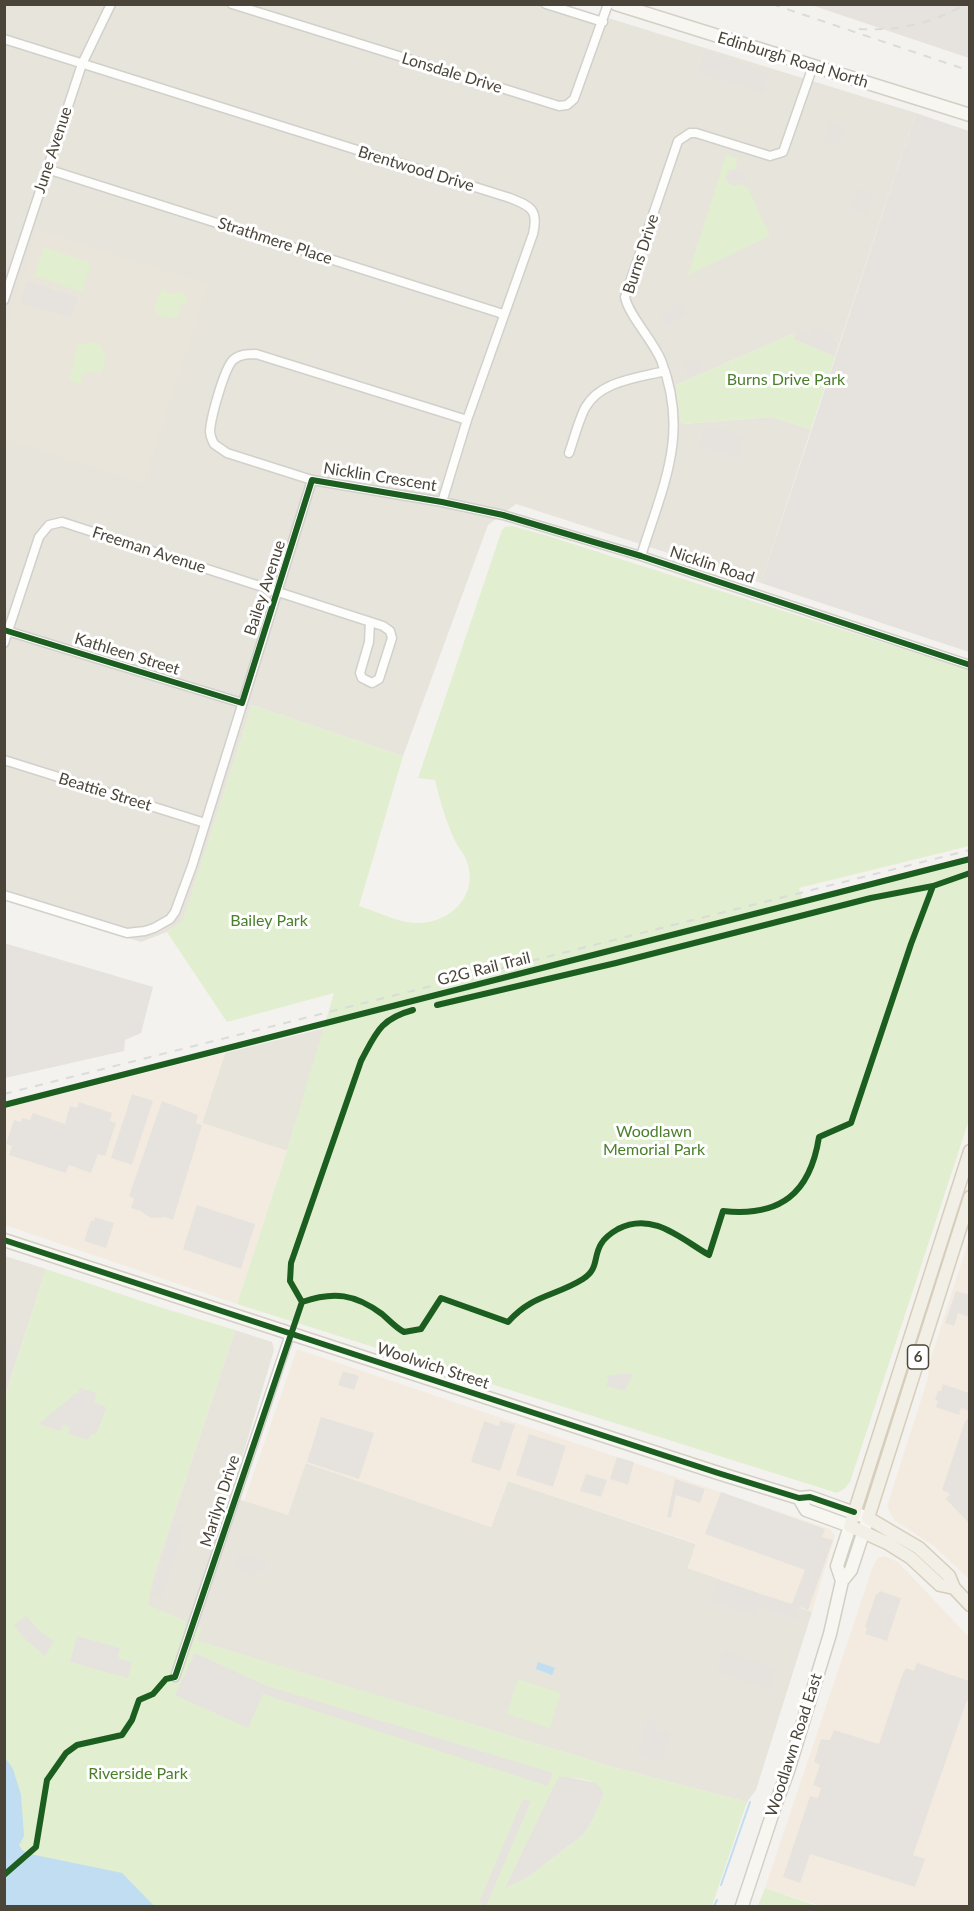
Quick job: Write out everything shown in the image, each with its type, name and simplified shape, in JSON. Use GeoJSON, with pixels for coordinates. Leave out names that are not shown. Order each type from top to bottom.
{"type":"FeatureCollection","features":[{"type":"Feature","properties":{"kind":"main road","name":"Edinburgh Road North"},"geometry":{"type":"LineString","coordinates":[[616,4],[969,115]]}},
{"type":"Feature","properties":{"kind":"main road","name":"6"},"geometry":{"type":"LineString","coordinates":[[854,1512],[969,1151]]}},
{"type":"Feature","properties":{"kind":"main road","name":"6"},"geometry":{"type":"LineString","coordinates":[[868,1518],[969,1197]]}},
{"type":"Feature","properties":{"kind":"main road","name":"Woolwich Street"},"geometry":{"type":"LineString","coordinates":[[4,1240],[799,1498],[810,1497],[854,1512],[919,1548],[948,1576],[954,1588],[969,1605]]}},
{"type":"Feature","properties":{"kind":"main road","name":"Woolwich Street"},"geometry":{"type":"LineString","coordinates":[[799,1498],[806,1510],[887,1543],[911,1558],[940,1585],[954,1588]]}},
{"type":"Feature","properties":{"kind":"main road"},"geometry":{"type":"LineString","coordinates":[[850,1526],[854,1512]]}},
{"type":"Feature","properties":{"kind":"main road","name":"Woodlawn Road East"},"geometry":{"type":"LineString","coordinates":[[742,1906],[788,1771],[830,1634],[842,1581],[852,1570],[868,1518]]}},
{"type":"Feature","properties":{"kind":"main road","name":"Woodlawn Road East"},"geometry":{"type":"LineString","coordinates":[[842,1581],[837,1566],[850,1526]]}},
{"type":"Feature","properties":{"kind":"street","name":"June Avenue"},"geometry":{"type":"LineString","coordinates":[[4,300],[82,64],[111,4]]}},
{"type":"Feature","properties":{"kind":"street","name":"Lonsdale Drive"},"geometry":{"type":"LineString","coordinates":[[232,4],[559,106],[567,105],[574,99],[608,4]]}},
{"type":"Feature","properties":{"kind":"street"},"geometry":{"type":"LineString","coordinates":[[546,4],[603,22]]}},
{"type":"Feature","properties":{"kind":"street","name":"Brentwood Drive"},"geometry":{"type":"LineString","coordinates":[[4,39],[527,205],[534,212],[536,221],[467,420],[442,501]]}},
{"type":"Feature","properties":{"kind":"street","name":"Burns Drive"},"geometry":{"type":"LineString","coordinates":[[641,556],[674,447],[673,402],[665,371],[653,344],[628,307],[625,297],[678,141],[690,133],[770,156],[780,154],[783,152],[800,108],[813,66]]}},
{"type":"Feature","properties":{"kind":"street","name":"Strathmere Place"},"geometry":{"type":"LineString","coordinates":[[47,169],[503,314]]}},
{"type":"Feature","properties":{"kind":"street","name":"Nicklin Crescent"},"geometry":{"type":"LineString","coordinates":[[442,501],[312,480],[227,453],[214,444],[210,431],[221,386],[234,358],[243,354],[256,354],[467,420]]}},
{"type":"Feature","properties":{"kind":"street"},"geometry":{"type":"LineString","coordinates":[[569,453],[584,411],[601,390],[620,382],[665,371]]}},
{"type":"Feature","properties":{"kind":"street","name":"Bailey Avenue"},"geometry":{"type":"LineString","coordinates":[[4,896],[127,933],[154,928],[170,919],[175,912],[192,866],[312,480]]}},
{"type":"Feature","properties":{"kind":"street","name":"Nicklin Road"},"geometry":{"type":"LineString","coordinates":[[442,501],[503,515],[641,556],[969,665]]}},
{"type":"Feature","properties":{"kind":"street","name":"Freeman Avenue"},"geometry":{"type":"LineString","coordinates":[[4,643],[6,631],[39,537],[49,525],[62,522],[383,626],[390,631],[392,638],[379,679],[372,683],[362,678],[360,673],[369,642],[370,622]]}},
{"type":"Feature","properties":{"kind":"street","name":"Kathleen Street"},"geometry":{"type":"LineString","coordinates":[[6,631],[242,703]]}},
{"type":"Feature","properties":{"kind":"street","name":"Beattie Street"},"geometry":{"type":"LineString","coordinates":[[4,760],[205,823]]}},
{"type":"Feature","properties":{"kind":"street","name":"Marilyn Drive"},"geometry":{"type":"LineString","coordinates":[[175,1677],[290,1334]]}},
{"type":"Feature","properties":{"kind":"shaded area"},"geometry":{"type":"Polygon","coordinates":[[[4,5],[566,5],[916,113],[835,357],[793,339],[795,333],[676,385],[681,424],[771,417],[811,429],[761,583],[516,504],[488,525],[403,756],[252,705],[183,921],[167,932],[141,942],[5,900],[4,5]]]}},
{"type":"Feature","properties":{"kind":"shaded area"},"geometry":{"type":"Polygon","coordinates":[[[811,5],[969,5],[969,58],[811,5]]]}},
{"type":"Feature","properties":{"kind":"shaded area"},"geometry":{"type":"Polygon","coordinates":[[[705,50],[770,73],[764,93],[698,73],[705,50]]]}},
{"type":"Feature","properties":{"kind":"shaded area"},"geometry":{"type":"Polygon","coordinates":[[[916,113],[969,131],[969,652],[761,583],[916,113]]]}},
{"type":"Feature","properties":{"kind":"shaded area"},"geometry":{"type":"Polygon","coordinates":[[[829,122],[844,127],[840,142],[836,141],[834,147],[822,143],[829,122]]]}},
{"type":"Feature","properties":{"kind":"shaded area"},"geometry":{"type":"Polygon","coordinates":[[[729,170],[747,174],[745,183],[726,179],[729,170]]]}},
{"type":"Feature","properties":{"kind":"shaded area"},"geometry":{"type":"Polygon","coordinates":[[[859,189],[873,193],[867,214],[851,209],[859,189]]]}},
{"type":"Feature","properties":{"kind":"shaded area"},"geometry":{"type":"Polygon","coordinates":[[[37,230],[208,284],[144,483],[5,439],[5,331],[37,230]]]}},
{"type":"Feature","properties":{"kind":"shaded area"},"geometry":{"type":"Polygon","coordinates":[[[27,281],[78,297],[71,318],[20,303],[27,281]]]}},
{"type":"Feature","properties":{"kind":"shaded area"},"geometry":{"type":"Polygon","coordinates":[[[679,303],[686,312],[668,327],[661,317],[679,303]]]}},
{"type":"Feature","properties":{"kind":"shaded area"},"geometry":{"type":"Polygon","coordinates":[[[813,324],[836,335],[834,341],[837,343],[833,355],[795,339],[799,330],[809,334],[813,324]]]}},
{"type":"Feature","properties":{"kind":"shaded area"},"geometry":{"type":"Polygon","coordinates":[[[697,357],[703,370],[689,376],[683,363],[697,357]]]}},
{"type":"Feature","properties":{"kind":"shaded area"},"geometry":{"type":"Polygon","coordinates":[[[706,425],[745,436],[738,458],[699,447],[706,425]]]}},
{"type":"Feature","properties":{"kind":"shaded area"},"geometry":{"type":"Polygon","coordinates":[[[831,452],[946,493],[944,499],[952,503],[947,519],[968,527],[940,604],[811,557],[807,568],[794,563],[796,556],[783,552],[816,460],[826,464],[831,452]]]}},
{"type":"Feature","properties":{"kind":"shaded area"},"geometry":{"type":"Polygon","coordinates":[[[4,943],[153,987],[141,1033],[125,1040],[124,1051],[5,1078],[4,943]]]}},
{"type":"Feature","properties":{"kind":"shaded area"},"geometry":{"type":"Polygon","coordinates":[[[5,945],[23,951],[17,965],[5,961],[5,945]]]}},
{"type":"Feature","properties":{"kind":"shaded area"},"geometry":{"type":"Polygon","coordinates":[[[325,1028],[287,1151],[202,1123],[225,1053],[325,1028]]]}},
{"type":"Feature","properties":{"kind":"shaded area"},"geometry":{"type":"Polygon","coordinates":[[[225,1053],[202,1123],[287,1151],[237,1304],[5,1225],[5,1108],[225,1053]]]}},
{"type":"Feature","properties":{"kind":"shaded area"},"geometry":{"type":"Polygon","coordinates":[[[132,1094],[153,1101],[132,1165],[111,1158],[132,1094]]]}},
{"type":"Feature","properties":{"kind":"shaded area"},"geometry":{"type":"Polygon","coordinates":[[[162,1101],[198,1115],[196,1123],[202,1125],[173,1220],[165,1217],[151,1218],[131,1208],[134,1199],[129,1196],[162,1101]]]}},
{"type":"Feature","properties":{"kind":"shaded area"},"geometry":{"type":"Polygon","coordinates":[[[79,1102],[112,1113],[110,1121],[116,1123],[105,1156],[98,1154],[91,1173],[69,1165],[66,1173],[9,1155],[12,1146],[6,1144],[14,1120],[21,1122],[22,1118],[30,1120],[33,1113],[65,1124],[70,1106],[77,1108],[79,1102]]]}},
{"type":"Feature","properties":{"kind":"shaded area"},"geometry":{"type":"Polygon","coordinates":[[[197,1205],[255,1224],[241,1269],[183,1249],[197,1205]]]}},
{"type":"Feature","properties":{"kind":"shaded area"},"geometry":{"type":"Polygon","coordinates":[[[95,1217],[114,1223],[106,1248],[84,1241],[91,1220],[94,1221],[95,1217]]]}},
{"type":"Feature","properties":{"kind":"shaded area"},"geometry":{"type":"Polygon","coordinates":[[[969,1239],[969,1579],[934,1546],[894,1520],[887,1506],[969,1239]]]}},
{"type":"Feature","properties":{"kind":"shaded area"},"geometry":{"type":"Polygon","coordinates":[[[5,1256],[46,1269],[5,1398],[5,1256]]]}},
{"type":"Feature","properties":{"kind":"shaded area"},"geometry":{"type":"Polygon","coordinates":[[[956,1291],[969,1295],[969,1317],[958,1313],[954,1326],[945,1323],[956,1291]]]}},
{"type":"Feature","properties":{"kind":"shaded area"},"geometry":{"type":"Polygon","coordinates":[[[235,1330],[272,1342],[274,1350],[231,1495],[244,1501],[306,1463],[491,1527],[508,1481],[696,1544],[688,1568],[812,1612],[756,1790],[747,1802],[616,1768],[197,1641],[201,1628],[147,1605],[153,1577],[235,1330]]]}},
{"type":"Feature","properties":{"kind":"shaded area"},"geometry":{"type":"Polygon","coordinates":[[[4,1340],[19,1345],[5,1388],[4,1340]]]}},
{"type":"Feature","properties":{"kind":"shaded area"},"geometry":{"type":"Polygon","coordinates":[[[297,1349],[830,1529],[835,1536],[812,1612],[688,1568],[696,1543],[508,1481],[491,1527],[306,1463],[288,1515],[244,1501],[297,1349]]]}},
{"type":"Feature","properties":{"kind":"shaded area"},"geometry":{"type":"Polygon","coordinates":[[[343,1371],[359,1376],[354,1390],[338,1385],[343,1371]]]}},
{"type":"Feature","properties":{"kind":"shaded area"},"geometry":{"type":"Polygon","coordinates":[[[633,1374],[625,1391],[606,1386],[609,1378],[606,1376],[633,1374]]]}},
{"type":"Feature","properties":{"kind":"shaded area"},"geometry":{"type":"Polygon","coordinates":[[[943,1384],[969,1393],[969,1411],[961,1408],[959,1415],[936,1407],[938,1401],[935,1400],[943,1384]]]}},
{"type":"Feature","properties":{"kind":"shaded area"},"geometry":{"type":"Polygon","coordinates":[[[80,1388],[96,1393],[94,1402],[106,1407],[96,1435],[91,1434],[88,1440],[68,1434],[70,1427],[64,1425],[60,1431],[38,1424],[75,1393],[78,1394],[80,1388]]]}},
{"type":"Feature","properties":{"kind":"shaded area"},"geometry":{"type":"Polygon","coordinates":[[[321,1417],[374,1433],[359,1479],[307,1462],[321,1417]]]}},
{"type":"Feature","properties":{"kind":"shaded area"},"geometry":{"type":"Polygon","coordinates":[[[969,1418],[969,1523],[946,1499],[950,1494],[942,1490],[965,1421],[969,1418]]]}},
{"type":"Feature","properties":{"kind":"shaded area"},"geometry":{"type":"Polygon","coordinates":[[[484,1421],[499,1426],[500,1421],[515,1425],[500,1471],[471,1462],[484,1421]]]}},
{"type":"Feature","properties":{"kind":"shaded area"},"geometry":{"type":"Polygon","coordinates":[[[529,1434],[566,1446],[553,1487],[516,1475],[529,1434]]]}},
{"type":"Feature","properties":{"kind":"shaded area"},"geometry":{"type":"Polygon","coordinates":[[[617,1457],[634,1462],[628,1485],[610,1479],[617,1457]]]}},
{"type":"Feature","properties":{"kind":"shaded area"},"geometry":{"type":"Polygon","coordinates":[[[586,1474],[607,1480],[601,1497],[580,1491],[586,1474]]]}},
{"type":"Feature","properties":{"kind":"shaded area"},"geometry":{"type":"Polygon","coordinates":[[[675,1479],[705,1489],[700,1503],[676,1495],[671,1518],[667,1517],[675,1479]]]}},
{"type":"Feature","properties":{"kind":"shaded area"},"geometry":{"type":"Polygon","coordinates":[[[721,1492],[825,1529],[822,1537],[833,1540],[808,1610],[800,1607],[796,1620],[759,1607],[756,1617],[711,1602],[714,1586],[718,1580],[792,1604],[805,1570],[705,1534],[721,1492]]]}},
{"type":"Feature","properties":{"kind":"shaded area"},"geometry":{"type":"Polygon","coordinates":[[[175,1520],[185,1524],[162,1597],[152,1594],[175,1520]]]}},
{"type":"Feature","properties":{"kind":"shaded area"},"geometry":{"type":"Polygon","coordinates":[[[239,1553],[267,1562],[264,1571],[257,1569],[255,1576],[238,1570],[239,1568],[234,1567],[239,1553]]]}},
{"type":"Feature","properties":{"kind":"shaded area"},"geometry":{"type":"Polygon","coordinates":[[[884,1556],[898,1562],[969,1637],[969,1906],[821,1906],[765,1888],[874,1563],[878,1558],[884,1556]]]}},
{"type":"Feature","properties":{"kind":"shaded area"},"geometry":{"type":"Polygon","coordinates":[[[880,1591],[901,1598],[887,1641],[865,1634],[867,1628],[865,1627],[876,1594],[880,1591]]]}},
{"type":"Feature","properties":{"kind":"shaded area"},"geometry":{"type":"Polygon","coordinates":[[[26,1616],[40,1631],[54,1641],[45,1656],[25,1639],[14,1625],[26,1616]]]}},
{"type":"Feature","properties":{"kind":"shaded area"},"geometry":{"type":"Polygon","coordinates":[[[77,1636],[120,1648],[118,1656],[120,1659],[132,1662],[128,1678],[70,1662],[77,1636]]]}},
{"type":"Feature","properties":{"kind":"shaded area"},"geometry":{"type":"Polygon","coordinates":[[[724,1650],[776,1668],[770,1690],[717,1672],[724,1650]]]}},
{"type":"Feature","properties":{"kind":"shaded area"},"geometry":{"type":"Polygon","coordinates":[[[195,1653],[267,1686],[553,1773],[548,1786],[263,1694],[248,1728],[175,1695],[195,1653]]]}},
{"type":"Feature","properties":{"kind":"shaded area"},"geometry":{"type":"Polygon","coordinates":[[[917,1663],[969,1681],[970,1701],[967,1700],[913,1855],[925,1859],[915,1887],[810,1854],[800,1883],[783,1877],[810,1796],[818,1798],[821,1788],[813,1785],[820,1765],[814,1762],[821,1739],[830,1740],[834,1730],[879,1744],[901,1678],[906,1668],[914,1671],[917,1663]]]}},
{"type":"Feature","properties":{"kind":"shaded area"},"geometry":{"type":"Polygon","coordinates":[[[649,1717],[656,1720],[654,1728],[670,1733],[661,1762],[637,1754],[649,1717]]]}},
{"type":"Feature","properties":{"kind":"shaded area"},"geometry":{"type":"Polygon","coordinates":[[[559,1775],[596,1783],[602,1787],[604,1795],[591,1823],[583,1835],[528,1877],[504,1889],[559,1775]]]}},
{"type":"Feature","properties":{"kind":"shaded area"},"geometry":{"type":"Polygon","coordinates":[[[523,1799],[531,1801],[486,1906],[482,1906],[480,1900],[523,1799]]]}},
{"type":"Feature","properties":{"kind":"green space"},"geometry":{"type":"Polygon","coordinates":[[[726,155],[738,158],[735,169],[729,170],[725,179],[730,184],[737,186],[740,184],[748,188],[770,236],[688,275],[726,155]]]}},
{"type":"Feature","properties":{"kind":"green space"},"geometry":{"type":"Polygon","coordinates":[[[44,247],[91,263],[82,292],[34,276],[44,247]]]}},
{"type":"Feature","properties":{"kind":"green space"},"geometry":{"type":"Polygon","coordinates":[[[162,289],[173,294],[181,291],[187,297],[186,304],[182,304],[178,318],[164,317],[156,312],[154,308],[162,289]]]}},
{"type":"Feature","properties":{"kind":"green space","name":"Burns Drive Park"},"geometry":{"type":"Polygon","coordinates":[[[795,333],[794,339],[835,357],[811,429],[771,417],[681,424],[676,385],[795,333]]]}},
{"type":"Feature","properties":{"kind":"green space"},"geometry":{"type":"Polygon","coordinates":[[[93,342],[100,344],[106,356],[102,372],[82,373],[81,384],[69,380],[77,345],[93,342]]]}},
{"type":"Feature","properties":{"kind":"green space","name":"Woodlawn Memorial Park"},"geometry":{"type":"Polygon","coordinates":[[[512,526],[969,670],[969,846],[799,888],[804,904],[969,861],[969,1120],[850,1482],[837,1493],[237,1304],[287,1151],[334,993],[227,1022],[167,932],[183,920],[252,705],[403,756],[359,906],[401,921],[420,923],[444,917],[462,901],[468,890],[470,878],[467,862],[449,826],[435,780],[418,778],[502,530],[512,526]]]}},
{"type":"Feature","properties":{"kind":"green space","name":"Riverside Park"},"geometry":{"type":"Polygon","coordinates":[[[46,1269],[235,1330],[153,1577],[148,1605],[201,1628],[198,1641],[616,1768],[747,1802],[712,1906],[5,1906],[5,1399],[46,1269]],[[559,1776],[505,1888],[528,1877],[583,1835],[591,1823],[604,1795],[601,1789],[592,1782],[559,1776]]]}},
{"type":"Feature","properties":{"kind":"green space"},"geometry":{"type":"Polygon","coordinates":[[[518,1679],[561,1693],[550,1728],[507,1714],[518,1679]]]}},
{"type":"Feature","properties":{"kind":"green space"},"geometry":{"type":"Polygon","coordinates":[[[765,1888],[817,1906],[758,1906],[765,1888]]]}},
{"type":"Feature","properties":{"kind":"water"},"geometry":{"type":"Polygon","coordinates":[[[538,1662],[555,1668],[552,1675],[536,1669],[538,1662]]]}},
{"type":"Feature","properties":{"kind":"water"},"geometry":{"type":"Polygon","coordinates":[[[4,1756],[13,1769],[21,1795],[24,1836],[19,1845],[22,1850],[30,1854],[122,1873],[154,1906],[5,1906],[4,1756]]]}},
{"type":"Feature","properties":{"kind":"waterway"},"geometry":{"type":"LineString","coordinates":[[721,1885],[750,1802]]}},
{"type":"Feature","properties":{"kind":"waterway"},"geometry":{"type":"LineString","coordinates":[[714,1906],[717,1900]]}},
{"type":"Feature","properties":{"kind":"railway"},"geometry":{"type":"LineString","coordinates":[[772,4],[970,71]]}},
{"type":"Feature","properties":{"kind":"railway"},"geometry":{"type":"LineString","coordinates":[[859,29],[887,29],[914,25],[940,17],[965,4]]}},
{"type":"Feature","properties":{"kind":"railway"},"geometry":{"type":"LineString","coordinates":[[4,1094],[970,850]]}},
{"type":"Feature","properties":{"kind":"cycle path"},"geometry":{"type":"LineString","coordinates":[[4,630],[242,703],[312,480],[503,515],[641,556],[970,665]]}},
{"type":"Feature","properties":{"kind":"cycle path","name":"G2G Rail Trail"},"geometry":{"type":"LineString","coordinates":[[4,1105],[970,859]]}},
{"type":"Feature","properties":{"kind":"cycle path"},"geometry":{"type":"LineString","coordinates":[[437,1005],[616,963],[871,898],[933,886],[970,873]]}},
{"type":"Feature","properties":{"kind":"cycle path"},"geometry":{"type":"LineString","coordinates":[[302,1302],[324,1296],[344,1296],[372,1307],[404,1332],[421,1329],[441,1298],[508,1322],[526,1306],[583,1279],[594,1267],[604,1239],[618,1229],[631,1224],[643,1223],[666,1229],[709,1255],[723,1211],[761,1210],[789,1198],[800,1187],[808,1173],[815,1157],[819,1137],[851,1123],[911,944],[933,886]]}},
{"type":"Feature","properties":{"kind":"cycle path"},"geometry":{"type":"LineString","coordinates":[[302,1302],[290,1281],[291,1263],[361,1061],[380,1028],[393,1018],[413,1010]]}},
{"type":"Feature","properties":{"kind":"cycle path"},"geometry":{"type":"LineString","coordinates":[[4,1240],[718,1473],[799,1498],[810,1497],[854,1512]]}},
{"type":"Feature","properties":{"kind":"cycle path"},"geometry":{"type":"LineString","coordinates":[[4,1875],[36,1847],[47,1780],[66,1753],[77,1745],[122,1735],[132,1720],[139,1700],[153,1694],[166,1679],[175,1677],[302,1302]]}},
{"type":"Feature","properties":{"kind":"park label","name":"Bailey Park"},"geometry":{"type":"Point","coordinates":[269,921]}}]}
